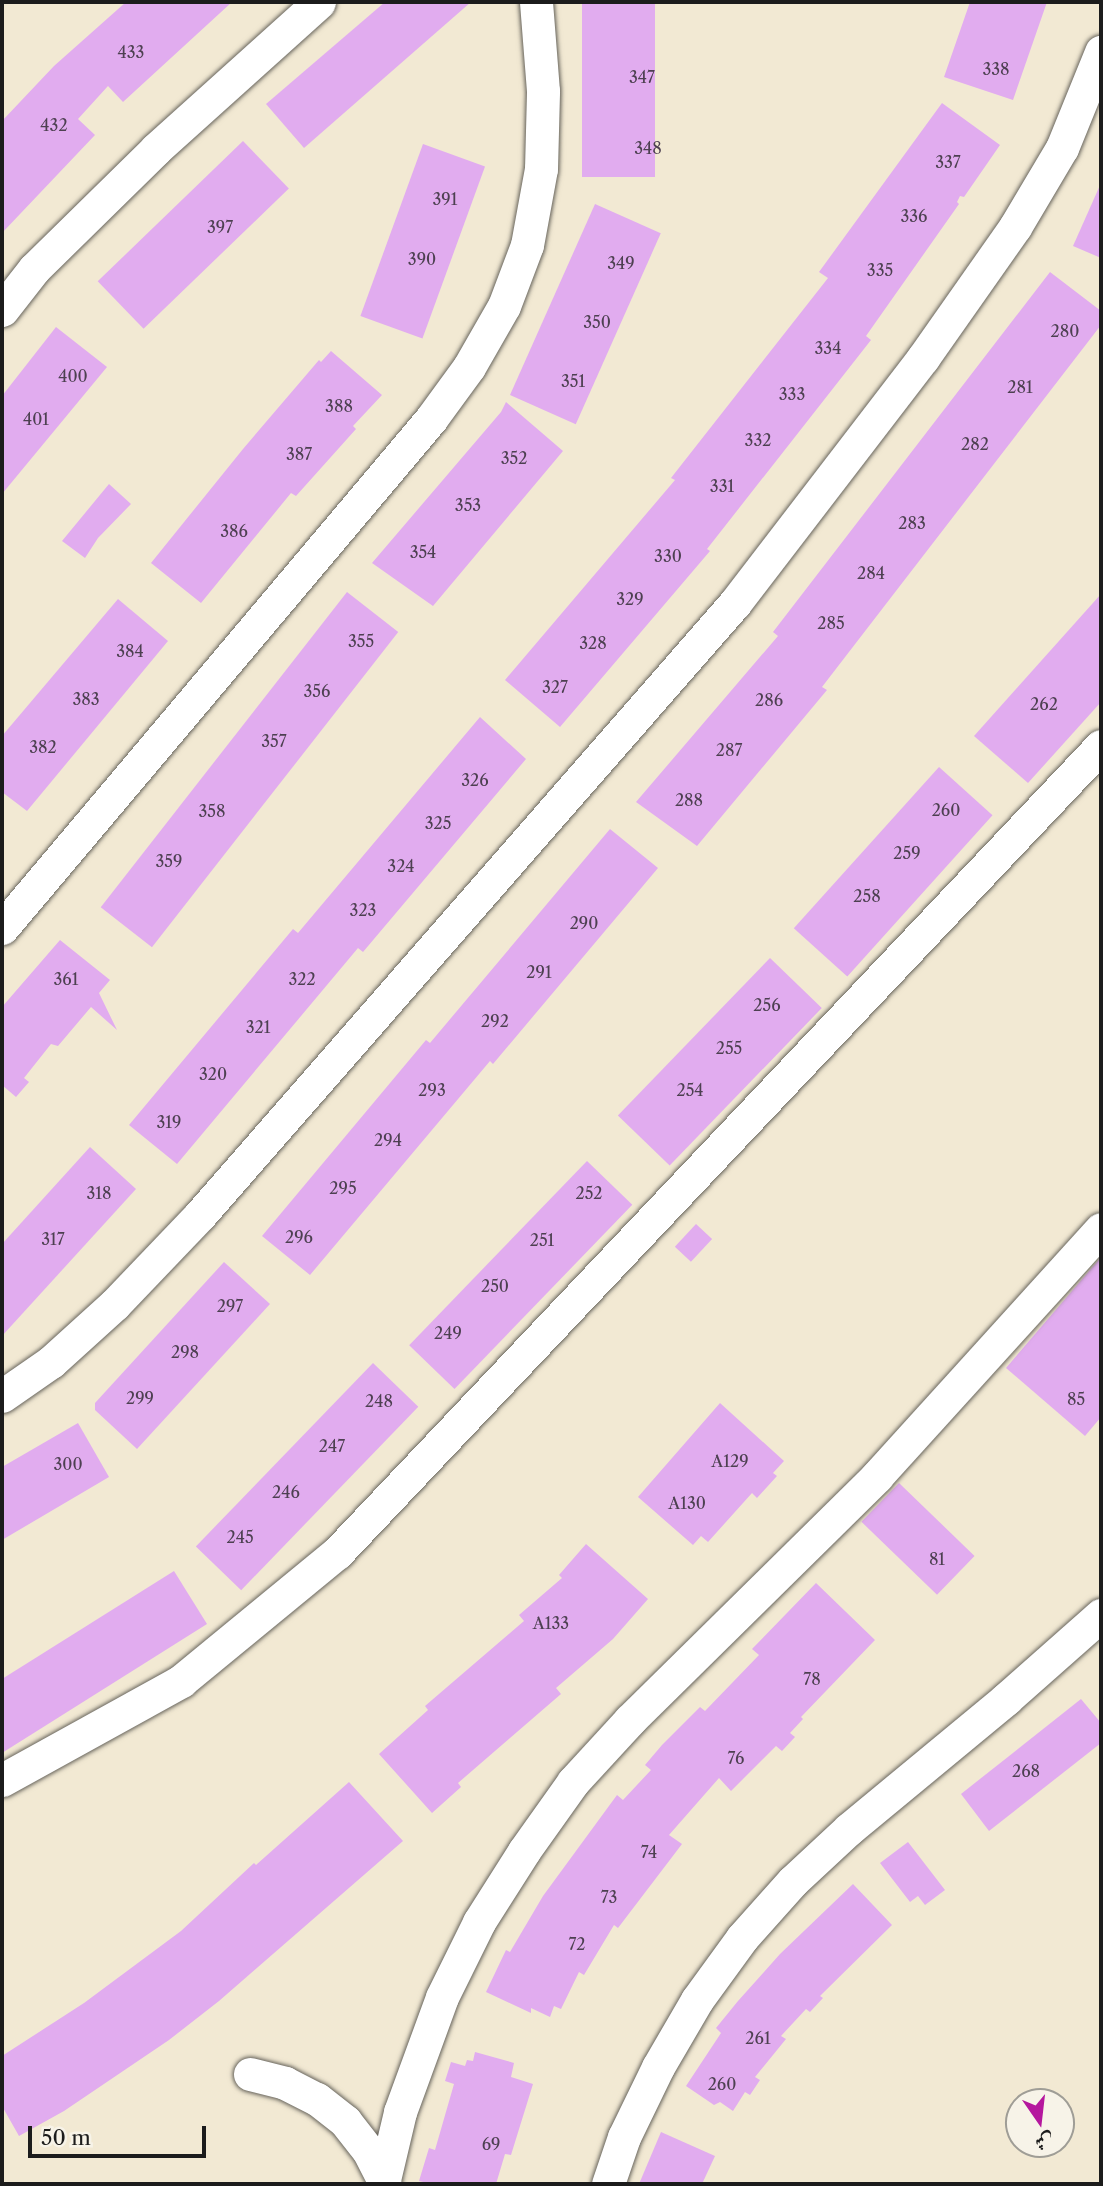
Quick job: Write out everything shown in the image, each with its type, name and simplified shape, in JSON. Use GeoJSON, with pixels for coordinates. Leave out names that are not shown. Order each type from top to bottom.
{"type":"FeatureCollection","features":[{"type":"Feature","properties":{"kind":"street"},"geometry":{"type":"LineString","coordinates":[[2,310],[34,269],[156,149],[318,2]]}},
{"type":"Feature","properties":{"kind":"street"},"geometry":{"type":"LineString","coordinates":[[2,928],[431,419],[469,367],[504,306],[527,245],[541,169],[543,91],[536,2]]}},
{"type":"Feature","properties":{"kind":"street"},"geometry":{"type":"LineString","coordinates":[[2,1396],[51,1362],[116,1304],[200,1215],[588,775],[735,603],[978,282],[1062,148],[1101,52]]}},
{"type":"Feature","properties":{"kind":"street"},"geometry":{"type":"LineString","coordinates":[[2,1780],[181,1681],[337,1553],[1101,746]]}},
{"type":"Feature","properties":{"kind":"street"},"geometry":{"type":"LineString","coordinates":[[384,2183],[400,2112],[442,1997],[479,1922],[524,1851],[573,1783],[630,1720],[877,1476],[1101,1228]]}},
{"type":"Feature","properties":{"kind":"street"},"geometry":{"type":"LineString","coordinates":[[608,2184],[624,2137],[659,2067],[697,2000],[742,1938],[793,1881],[849,1829],[1006,1699],[1101,1615]]}},
{"type":"Feature","properties":{"kind":"street"},"geometry":{"type":"LineString","coordinates":[[250,2074],[285,2083],[317,2099],[336,2114],[368,2150],[384,2183]]}},
{"type":"Feature","properties":{"kind":"building"},"geometry":{"type":"Polygon","coordinates":[[[126,2],[232,2],[123,102],[108,86],[78,119],[95,135],[2,233],[2,121],[54,66],[126,2]]]}},
{"type":"Feature","properties":{"kind":"building"},"geometry":{"type":"Polygon","coordinates":[[[385,2],[471,2],[304,148],[266,104],[385,2]]]}},
{"type":"Feature","properties":{"kind":"building"},"geometry":{"type":"Polygon","coordinates":[[[582,2],[655,2],[655,177],[582,177],[582,2]]]}},
{"type":"Feature","properties":{"kind":"building"},"geometry":{"type":"Polygon","coordinates":[[[970,2],[1047,2],[1013,100],[944,77],[970,2]]]}},
{"type":"Feature","properties":{"kind":"building"},"geometry":{"type":"Polygon","coordinates":[[[942,103],[1000,145],[964,197],[960,196],[957,202],[959,204],[866,336],[871,340],[707,549],[710,551],[560,727],[505,680],[675,480],[671,478],[828,278],[819,272],[942,103]]]}},
{"type":"Feature","properties":{"kind":"building"},"geometry":{"type":"Polygon","coordinates":[[[243,141],[289,188],[144,329],[98,281],[243,141]]]}},
{"type":"Feature","properties":{"kind":"building"},"geometry":{"type":"Polygon","coordinates":[[[423,144],[485,167],[422,339],[360,316],[423,144]]]}},
{"type":"Feature","properties":{"kind":"building"},"geometry":{"type":"Polygon","coordinates":[[[1101,183],[1101,258],[1073,246],[1101,183]]]}},
{"type":"Feature","properties":{"kind":"building"},"geometry":{"type":"Polygon","coordinates":[[[595,204],[661,233],[576,424],[510,395],[595,204]]]}},
{"type":"Feature","properties":{"kind":"building"},"geometry":{"type":"Polygon","coordinates":[[[1050,272],[1101,311],[1101,325],[822,687],[827,690],[697,846],[636,802],[778,636],[773,632],[1050,272]]]}},
{"type":"Feature","properties":{"kind":"building"},"geometry":{"type":"Polygon","coordinates":[[[56,327],[107,367],[2,494],[2,396],[56,327]]]}},
{"type":"Feature","properties":{"kind":"building"},"geometry":{"type":"Polygon","coordinates":[[[331,351],[382,395],[353,426],[356,429],[296,496],[291,493],[201,603],[151,563],[243,449],[319,360],[321,362],[331,351]]]}},
{"type":"Feature","properties":{"kind":"building"},"geometry":{"type":"Polygon","coordinates":[[[506,402],[563,451],[433,606],[372,563],[501,412],[506,402]]]}},
{"type":"Feature","properties":{"kind":"building"},"geometry":{"type":"Polygon","coordinates":[[[109,484],[131,504],[98,538],[85,558],[62,541],[109,484]]]}},
{"type":"Feature","properties":{"kind":"building"},"geometry":{"type":"Polygon","coordinates":[[[347,592],[398,632],[152,947],[101,907],[347,592]]]}},
{"type":"Feature","properties":{"kind":"building"},"geometry":{"type":"Polygon","coordinates":[[[1101,594],[1101,702],[1028,783],[974,736],[1101,594]]]}},
{"type":"Feature","properties":{"kind":"building"},"geometry":{"type":"Polygon","coordinates":[[[118,599],[168,641],[27,811],[2,792],[2,736],[118,599]]]}},
{"type":"Feature","properties":{"kind":"building"},"geometry":{"type":"Polygon","coordinates":[[[480,717],[526,759],[363,952],[358,948],[177,1164],[129,1125],[293,929],[298,933],[480,717]]]}},
{"type":"Feature","properties":{"kind":"building"},"geometry":{"type":"Polygon","coordinates":[[[939,767],[993,815],[847,976],[794,928],[939,767]]]}},
{"type":"Feature","properties":{"kind":"building"},"geometry":{"type":"Polygon","coordinates":[[[610,829],[658,868],[493,1064],[490,1061],[310,1275],[262,1236],[426,1040],[430,1043],[610,829]]]}},
{"type":"Feature","properties":{"kind":"building"},"geometry":{"type":"Polygon","coordinates":[[[60,940],[110,980],[99,993],[117,1030],[91,1007],[58,1046],[51,1044],[24,1078],[29,1082],[16,1097],[2,1085],[2,1007],[60,940]]]}},
{"type":"Feature","properties":{"kind":"building"},"geometry":{"type":"Polygon","coordinates":[[[770,958],[822,1008],[670,1166],[618,1116],[770,958]]]}},
{"type":"Feature","properties":{"kind":"building"},"geometry":{"type":"Polygon","coordinates":[[[90,1147],[136,1189],[2,1336],[2,1244],[90,1147]]]}},
{"type":"Feature","properties":{"kind":"building"},"geometry":{"type":"Polygon","coordinates":[[[587,1161],[632,1205],[454,1389],[409,1345],[587,1161]]]}},
{"type":"Feature","properties":{"kind":"building"},"geometry":{"type":"Polygon","coordinates":[[[696,1224],[712,1239],[691,1262],[675,1247],[696,1224]]]}},
{"type":"Feature","properties":{"kind":"building"},"geometry":{"type":"Polygon","coordinates":[[[1101,1257],[1101,1417],[1085,1436],[1006,1368],[1101,1257]]]}},
{"type":"Feature","properties":{"kind":"building"},"geometry":{"type":"Polygon","coordinates":[[[224,1262],[270,1304],[137,1449],[95,1410],[95,1403],[224,1262]]]}},
{"type":"Feature","properties":{"kind":"building"},"geometry":{"type":"Polygon","coordinates":[[[373,1363],[418,1407],[241,1590],[196,1546],[373,1363]]]}},
{"type":"Feature","properties":{"kind":"building"},"geometry":{"type":"Polygon","coordinates":[[[720,1403],[784,1461],[773,1473],[777,1476],[757,1498],[752,1493],[708,1542],[701,1536],[693,1545],[638,1497],[720,1403]]]}},
{"type":"Feature","properties":{"kind":"building"},"geometry":{"type":"Polygon","coordinates":[[[78,1423],[109,1477],[2,1540],[2,1467],[78,1423]]]}},
{"type":"Feature","properties":{"kind":"building"},"geometry":{"type":"Polygon","coordinates":[[[899,1483],[975,1556],[937,1595],[861,1522],[899,1483]]]}},
{"type":"Feature","properties":{"kind":"building"},"geometry":{"type":"Polygon","coordinates":[[[586,1544],[648,1599],[613,1639],[556,1688],[561,1694],[458,1783],[461,1787],[432,1813],[379,1754],[428,1710],[425,1706],[524,1621],[519,1615],[562,1578],[559,1575],[586,1544]]]}},
{"type":"Feature","properties":{"kind":"building"},"geometry":{"type":"Polygon","coordinates":[[[174,1571],[207,1624],[2,1753],[2,1679],[174,1571]]]}},
{"type":"Feature","properties":{"kind":"building"},"geometry":{"type":"Polygon","coordinates":[[[816,1583],[875,1640],[801,1717],[803,1719],[790,1733],[795,1737],[782,1751],[776,1746],[731,1791],[719,1778],[669,1835],[682,1844],[618,1928],[614,1925],[584,1975],[579,1972],[561,2009],[554,2006],[550,2017],[531,2008],[531,2013],[486,1992],[506,1950],[510,1952],[543,1896],[617,1795],[623,1800],[651,1770],[645,1765],[662,1745],[700,1707],[705,1711],[759,1655],[752,1649],[816,1583]]]}},
{"type":"Feature","properties":{"kind":"building"},"geometry":{"type":"Polygon","coordinates":[[[1081,1699],[1101,1723],[1101,1743],[989,1831],[961,1794],[1081,1699]]]}},
{"type":"Feature","properties":{"kind":"building"},"geometry":{"type":"Polygon","coordinates":[[[349,1782],[403,1841],[219,2001],[169,2040],[64,2111],[19,2136],[2,2106],[2,2056],[84,2003],[181,1931],[254,1863],[256,1865],[349,1782]]]}},
{"type":"Feature","properties":{"kind":"building"},"geometry":{"type":"Polygon","coordinates":[[[908,1842],[945,1890],[925,1905],[918,1896],[910,1902],[880,1863],[908,1842]]]}},
{"type":"Feature","properties":{"kind":"building"},"geometry":{"type":"Polygon","coordinates":[[[853,1884],[892,1925],[820,1996],[823,1998],[810,2012],[806,2009],[781,2036],[786,2039],[755,2077],[760,2080],[750,2095],[745,2092],[733,2111],[720,2102],[714,2105],[686,2086],[721,2033],[716,2028],[738,2001],[780,1954],[853,1884]]]}},
{"type":"Feature","properties":{"kind":"building"},"geometry":{"type":"Polygon","coordinates":[[[475,2052],[514,2063],[511,2077],[533,2084],[511,2155],[505,2154],[496,2184],[432,2184],[419,2181],[429,2148],[435,2150],[454,2084],[445,2081],[451,2062],[465,2066],[467,2060],[473,2061],[475,2052]]]}},
{"type":"Feature","properties":{"kind":"building"},"geometry":{"type":"Polygon","coordinates":[[[661,2132],[715,2156],[702,2184],[639,2184],[661,2132]]]}}]}
